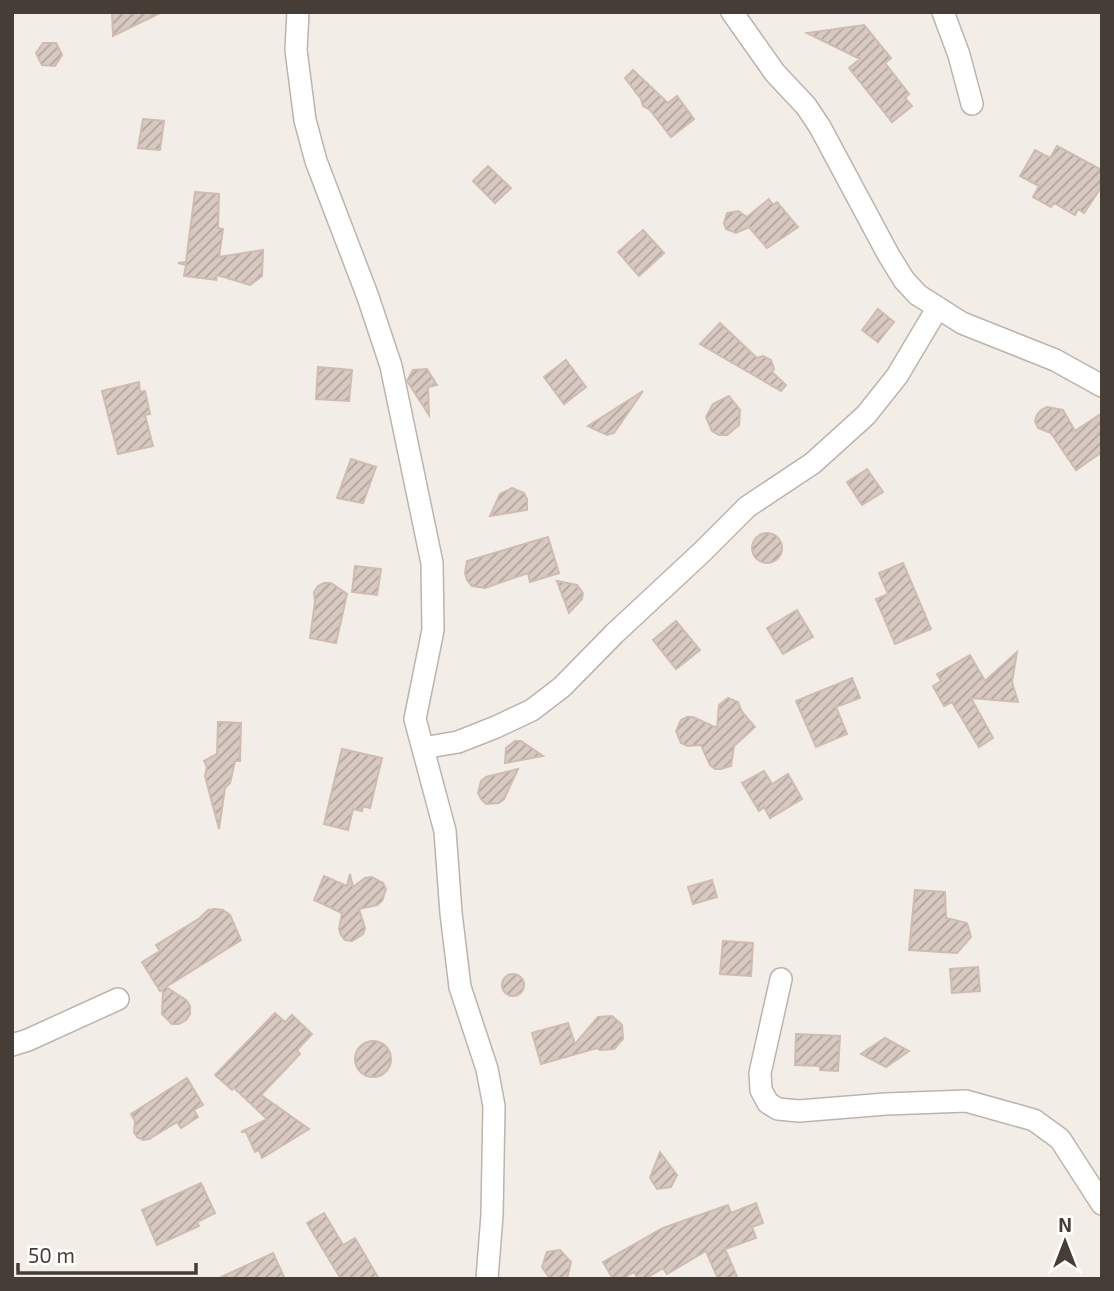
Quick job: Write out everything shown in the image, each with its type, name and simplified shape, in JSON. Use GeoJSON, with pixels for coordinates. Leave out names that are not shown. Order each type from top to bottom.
{"type":"FeatureCollection","features":[{"type":"Feature","properties":{"kind":"street"},"geometry":{"type":"LineString","coordinates":[[298,12],[296,50],[305,120],[316,161],[368,297],[391,366],[432,563],[433,629],[415,719],[445,831],[453,938],[460,987],[487,1069],[494,1106],[492,1215],[487,1279]]}},
{"type":"Feature","properties":{"kind":"street"},"geometry":{"type":"LineString","coordinates":[[732,12],[758,51],[806,106],[820,127],[904,280],[918,295],[962,323],[1055,360],[1102,386]]}},
{"type":"Feature","properties":{"kind":"street"},"geometry":{"type":"LineString","coordinates":[[943,12],[959,55],[972,104]]}},
{"type":"Feature","properties":{"kind":"street"},"geometry":{"type":"LineString","coordinates":[[423,748],[458,742],[496,727],[532,710],[562,687],[747,508],[813,463],[866,415],[897,376],[937,309]]}},
{"type":"Feature","properties":{"kind":"street"},"geometry":{"type":"LineString","coordinates":[[781,979],[760,1073],[761,1090],[768,1103],[778,1109],[799,1111],[965,1101],[1012,1113],[1034,1120],[1060,1139],[1102,1204]]}},
{"type":"Feature","properties":{"kind":"street"},"geometry":{"type":"LineString","coordinates":[[12,1045],[118,999]]}},
{"type":"Feature","properties":{"kind":"building"},"geometry":{"type":"Polygon","coordinates":[[[112,12],[162,12],[113,36],[112,12]]]}},
{"type":"Feature","properties":{"kind":"building"},"geometry":{"type":"Polygon","coordinates":[[[864,25],[891,58],[885,63],[909,94],[905,98],[912,106],[892,122],[849,68],[860,59],[807,33],[864,25]]]}},
{"type":"Feature","properties":{"kind":"building"},"geometry":{"type":"Polygon","coordinates":[[[43,43],[56,43],[62,55],[55,66],[42,65],[36,53],[43,43]]]}},
{"type":"Feature","properties":{"kind":"building"},"geometry":{"type":"Polygon","coordinates":[[[633,70],[668,103],[677,96],[694,119],[671,137],[650,110],[643,106],[641,99],[625,78],[633,70]]]}},
{"type":"Feature","properties":{"kind":"building"},"geometry":{"type":"Polygon","coordinates":[[[143,119],[164,121],[160,150],[138,148],[143,119]]]}},
{"type":"Feature","properties":{"kind":"building"},"geometry":{"type":"Polygon","coordinates":[[[1057,146],[1102,170],[1102,186],[1084,213],[1078,209],[1075,215],[1054,203],[1051,207],[1033,197],[1039,186],[1020,176],[1035,150],[1050,158],[1057,146]]]}},
{"type":"Feature","properties":{"kind":"building"},"geometry":{"type":"Polygon","coordinates":[[[488,166],[511,188],[495,203],[473,181],[488,166]]]}},
{"type":"Feature","properties":{"kind":"building"},"geometry":{"type":"Polygon","coordinates":[[[195,192],[219,194],[218,228],[223,229],[219,257],[263,250],[262,276],[250,285],[217,275],[216,280],[184,276],[186,265],[178,263],[186,262],[195,192]]]}},
{"type":"Feature","properties":{"kind":"building"},"geometry":{"type":"Polygon","coordinates":[[[769,199],[773,205],[777,202],[798,227],[767,248],[749,227],[736,233],[726,229],[724,223],[727,213],[738,211],[747,217],[769,199]]]}},
{"type":"Feature","properties":{"kind":"building"},"geometry":{"type":"Polygon","coordinates":[[[643,230],[664,253],[639,276],[618,252],[643,230]]]}},
{"type":"Feature","properties":{"kind":"building"},"geometry":{"type":"Polygon","coordinates":[[[878,309],[894,322],[878,342],[862,330],[878,309]]]}},
{"type":"Feature","properties":{"kind":"building"},"geometry":{"type":"Polygon","coordinates":[[[720,323],[757,358],[763,356],[771,360],[774,369],[772,372],[786,385],[781,391],[700,344],[720,323]]]}},
{"type":"Feature","properties":{"kind":"building"},"geometry":{"type":"Polygon","coordinates":[[[566,360],[586,387],[564,404],[544,377],[566,360]]]}},
{"type":"Feature","properties":{"kind":"building"},"geometry":{"type":"Polygon","coordinates":[[[318,367],[352,370],[349,401],[316,399],[318,367]]]}},
{"type":"Feature","properties":{"kind":"building"},"geometry":{"type":"Polygon","coordinates":[[[427,369],[437,385],[428,387],[429,415],[407,381],[413,370],[427,369]]]}},
{"type":"Feature","properties":{"kind":"building"},"geometry":{"type":"Polygon","coordinates":[[[139,382],[140,392],[145,391],[150,414],[145,415],[153,446],[118,454],[102,391],[139,382]]]}},
{"type":"Feature","properties":{"kind":"building"},"geometry":{"type":"Polygon","coordinates":[[[643,391],[614,433],[607,435],[588,426],[643,391]]]}},
{"type":"Feature","properties":{"kind":"building"},"geometry":{"type":"Polygon","coordinates":[[[729,396],[740,410],[739,425],[727,435],[719,435],[712,431],[706,417],[713,404],[729,396]]]}},
{"type":"Feature","properties":{"kind":"building"},"geometry":{"type":"Polygon","coordinates":[[[1047,407],[1063,410],[1075,431],[1102,413],[1102,452],[1076,470],[1051,433],[1038,428],[1035,421],[1037,415],[1047,407]]]}},
{"type":"Feature","properties":{"kind":"building"},"geometry":{"type":"Polygon","coordinates":[[[351,459],[376,467],[363,503],[337,498],[351,459]]]}},
{"type":"Feature","properties":{"kind":"building"},"geometry":{"type":"Polygon","coordinates":[[[867,469],[883,492],[862,505],[847,482],[867,469]]]}},
{"type":"Feature","properties":{"kind":"building"},"geometry":{"type":"Polygon","coordinates":[[[512,488],[524,493],[527,510],[490,516],[500,494],[512,488]]]}},
{"type":"Feature","properties":{"kind":"building"},"geometry":{"type":"Polygon","coordinates":[[[767,533],[778,537],[782,548],[778,559],[767,563],[756,559],[752,548],[756,537],[767,533]]]}},
{"type":"Feature","properties":{"kind":"building"},"geometry":{"type":"Polygon","coordinates":[[[548,537],[559,573],[530,582],[528,573],[485,588],[472,586],[467,580],[467,561],[548,537]]]}},
{"type":"Feature","properties":{"kind":"building"},"geometry":{"type":"Polygon","coordinates":[[[903,563],[931,629],[895,644],[876,599],[888,594],[879,573],[903,563]]]}},
{"type":"Feature","properties":{"kind":"building"},"geometry":{"type":"Polygon","coordinates":[[[355,566],[381,569],[377,595],[352,592],[355,566]]]}},
{"type":"Feature","properties":{"kind":"building"},"geometry":{"type":"Polygon","coordinates":[[[557,581],[577,585],[583,593],[582,599],[569,613],[557,581]]]}},
{"type":"Feature","properties":{"kind":"building"},"geometry":{"type":"Polygon","coordinates":[[[324,583],[331,583],[347,594],[336,643],[310,638],[314,592],[324,583]]]}},
{"type":"Feature","properties":{"kind":"building"},"geometry":{"type":"Polygon","coordinates":[[[797,610],[813,637],[783,654],[767,628],[797,610]]]}},
{"type":"Feature","properties":{"kind":"building"},"geometry":{"type":"Polygon","coordinates":[[[676,621],[700,650],[676,669],[653,640],[676,621]]]}},
{"type":"Feature","properties":{"kind":"building"},"geometry":{"type":"Polygon","coordinates":[[[1017,652],[1012,682],[1018,702],[971,698],[993,738],[979,747],[952,702],[944,706],[933,686],[941,681],[937,674],[970,655],[985,681],[1017,652]]]}},
{"type":"Feature","properties":{"kind":"building"},"geometry":{"type":"Polygon","coordinates":[[[852,678],[860,698],[836,707],[847,734],[816,747],[796,701],[852,678]]]}},
{"type":"Feature","properties":{"kind":"building"},"geometry":{"type":"Polygon","coordinates":[[[728,698],[738,702],[742,712],[755,727],[734,746],[731,766],[715,769],[710,765],[701,745],[688,746],[681,743],[676,731],[681,720],[687,717],[717,728],[719,705],[728,698]]]}},
{"type":"Feature","properties":{"kind":"building"},"geometry":{"type":"Polygon","coordinates":[[[218,722],[241,723],[240,761],[235,761],[230,783],[225,788],[219,829],[205,776],[207,767],[204,761],[217,754],[218,722]]]}},
{"type":"Feature","properties":{"kind":"building"},"geometry":{"type":"Polygon","coordinates":[[[515,741],[521,741],[543,756],[505,763],[506,748],[515,741]]]}},
{"type":"Feature","properties":{"kind":"building"},"geometry":{"type":"Polygon","coordinates":[[[342,749],[382,758],[370,808],[363,806],[362,811],[353,809],[348,830],[324,824],[342,749]]]}},
{"type":"Feature","properties":{"kind":"building"},"geometry":{"type":"Polygon","coordinates":[[[518,769],[504,799],[499,803],[486,804],[481,799],[478,793],[481,781],[486,777],[518,769]]]}},
{"type":"Feature","properties":{"kind":"building"},"geometry":{"type":"Polygon","coordinates":[[[764,771],[772,784],[788,774],[802,799],[770,818],[764,807],[759,811],[742,783],[764,771]]]}},
{"type":"Feature","properties":{"kind":"building"},"geometry":{"type":"Polygon","coordinates":[[[350,874],[353,887],[365,878],[372,877],[383,883],[386,889],[382,901],[377,905],[359,909],[365,928],[363,934],[352,941],[345,940],[341,935],[339,929],[342,913],[314,900],[324,876],[347,886],[350,874]]]}},
{"type":"Feature","properties":{"kind":"building"},"geometry":{"type":"Polygon","coordinates":[[[712,880],[717,897],[693,904],[688,887],[712,880]]]}},
{"type":"Feature","properties":{"kind":"building"},"geometry":{"type":"Polygon","coordinates":[[[915,890],[945,892],[946,918],[967,923],[971,937],[957,953],[909,950],[915,890]]]}},
{"type":"Feature","properties":{"kind":"building"},"geometry":{"type":"Polygon","coordinates":[[[215,909],[230,915],[241,940],[166,987],[186,1000],[190,1006],[190,1014],[186,1020],[172,1024],[162,1014],[163,990],[160,991],[142,962],[160,951],[156,945],[200,918],[208,910],[215,909]]]}},
{"type":"Feature","properties":{"kind":"building"},"geometry":{"type":"Polygon","coordinates":[[[723,941],[753,943],[751,976],[720,974],[723,941]]]}},
{"type":"Feature","properties":{"kind":"building"},"geometry":{"type":"Polygon","coordinates":[[[978,967],[980,991],[952,993],[950,969],[978,967]]]}},
{"type":"Feature","properties":{"kind":"building"},"geometry":{"type":"Polygon","coordinates":[[[513,974],[521,977],[524,985],[521,993],[513,996],[505,993],[502,985],[505,977],[513,974]]]}},
{"type":"Feature","properties":{"kind":"building"},"geometry":{"type":"Polygon","coordinates":[[[275,1013],[285,1022],[292,1015],[312,1034],[297,1050],[300,1054],[261,1095],[309,1129],[262,1158],[259,1150],[255,1152],[246,1132],[241,1132],[267,1119],[234,1088],[232,1090],[215,1075],[275,1013]]]}},
{"type":"Feature","properties":{"kind":"building"},"geometry":{"type":"Polygon","coordinates":[[[612,1016],[622,1025],[623,1039],[614,1049],[597,1048],[541,1064],[532,1033],[568,1023],[575,1044],[598,1017],[612,1016]]]}},
{"type":"Feature","properties":{"kind":"building"},"geometry":{"type":"Polygon","coordinates":[[[796,1034],[840,1036],[838,1071],[820,1070],[820,1066],[795,1065],[796,1034]]]}},
{"type":"Feature","properties":{"kind":"building"},"geometry":{"type":"Polygon","coordinates":[[[885,1038],[909,1051],[886,1067],[861,1054],[885,1038]]]}},
{"type":"Feature","properties":{"kind":"building"},"geometry":{"type":"Polygon","coordinates":[[[373,1041],[386,1046],[391,1059],[386,1072],[373,1077],[360,1072],[355,1059],[360,1046],[373,1041]]]}},
{"type":"Feature","properties":{"kind":"building"},"geometry":{"type":"Polygon","coordinates":[[[187,1078],[203,1105],[194,1110],[198,1117],[181,1128],[177,1122],[149,1139],[137,1137],[134,1132],[135,1121],[131,1114],[187,1078]]]}},
{"type":"Feature","properties":{"kind":"building"},"geometry":{"type":"Polygon","coordinates":[[[660,1152],[677,1175],[671,1187],[657,1189],[650,1178],[660,1152]]]}},
{"type":"Feature","properties":{"kind":"building"},"geometry":{"type":"Polygon","coordinates":[[[201,1183],[215,1213],[197,1222],[199,1226],[157,1245],[142,1210],[201,1183]]]}},
{"type":"Feature","properties":{"kind":"building"},"geometry":{"type":"Polygon","coordinates":[[[756,1203],[763,1223],[752,1227],[756,1238],[725,1249],[738,1279],[718,1279],[706,1251],[667,1274],[663,1268],[645,1279],[638,1279],[634,1272],[622,1279],[613,1279],[603,1262],[663,1228],[728,1205],[731,1213],[756,1203]]]}},
{"type":"Feature","properties":{"kind":"building"},"geometry":{"type":"Polygon","coordinates":[[[324,1213],[343,1245],[355,1238],[379,1279],[341,1279],[307,1223],[324,1213]]]}},
{"type":"Feature","properties":{"kind":"building"},"geometry":{"type":"Polygon","coordinates":[[[560,1250],[571,1262],[567,1279],[550,1279],[542,1267],[547,1252],[560,1250]]]}},
{"type":"Feature","properties":{"kind":"building"},"geometry":{"type":"Polygon","coordinates":[[[273,1253],[285,1279],[217,1279],[273,1253]]]}}]}
